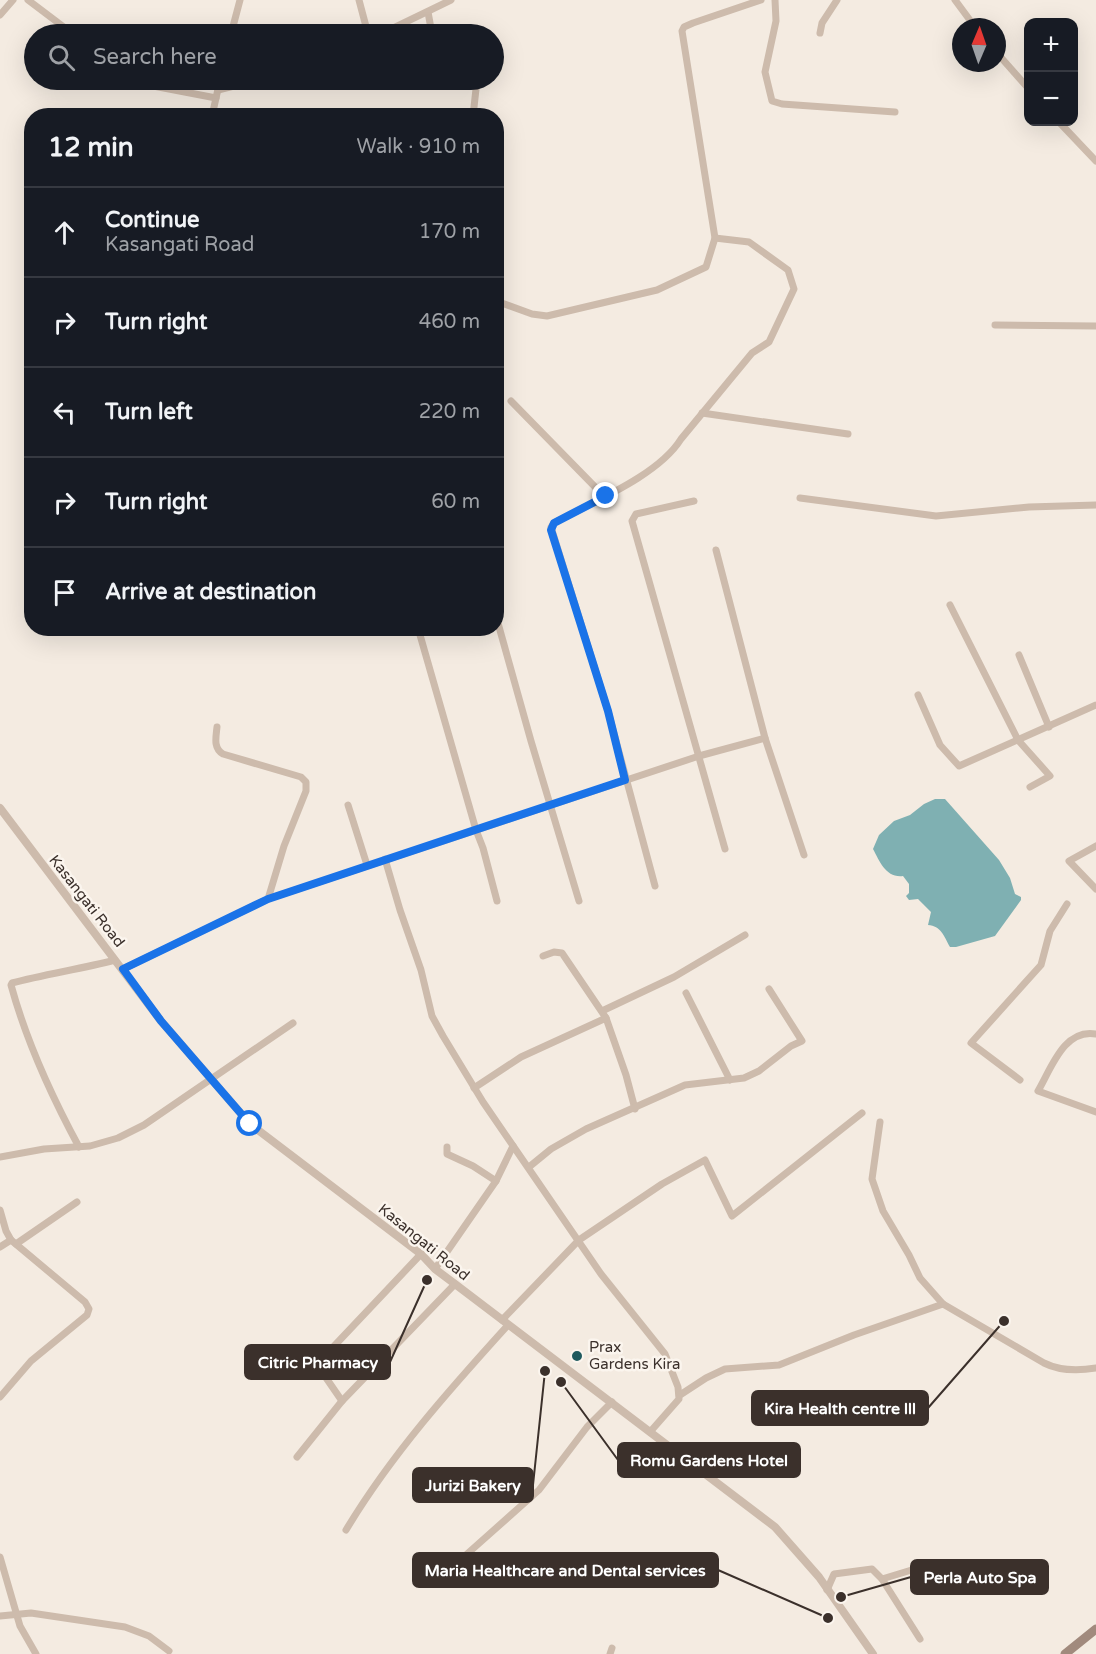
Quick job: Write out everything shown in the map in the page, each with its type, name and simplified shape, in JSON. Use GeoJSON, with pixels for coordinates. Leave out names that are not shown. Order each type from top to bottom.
{"type":"FeatureCollection","features":[{"type":"Feature","properties":{"kind":"main road"},"geometry":{"type":"LineString","coordinates":[[1065,1654],[1096,1629]]}},
{"type":"Feature","properties":{"kind":"street"},"geometry":{"type":"LineString","coordinates":[[0,15],[13,0]]}},
{"type":"Feature","properties":{"kind":"street"},"geometry":{"type":"LineString","coordinates":[[28,0],[60,24]]}},
{"type":"Feature","properties":{"kind":"street"},"geometry":{"type":"LineString","coordinates":[[234,24],[240,0]]}},
{"type":"Feature","properties":{"kind":"street"},"geometry":{"type":"LineString","coordinates":[[359,0],[365,24]]}},
{"type":"Feature","properties":{"kind":"street"},"geometry":{"type":"LineString","coordinates":[[402,24],[451,0]]}},
{"type":"Feature","properties":{"kind":"street"},"geometry":{"type":"LineString","coordinates":[[504,304],[532,314],[547,316],[646,293],[705,267],[715,238],[682,31],[684,27],[693,23],[761,0]]}},
{"type":"Feature","properties":{"kind":"street"},"geometry":{"type":"LineString","coordinates":[[774,0],[776,21],[765,72],[772,100],[782,104],[895,112]]}},
{"type":"Feature","properties":{"kind":"street"},"geometry":{"type":"LineString","coordinates":[[820,33],[822,23],[837,0]]}},
{"type":"Feature","properties":{"kind":"street"},"geometry":{"type":"LineString","coordinates":[[955,0],[968,18]]}},
{"type":"Feature","properties":{"kind":"street"},"geometry":{"type":"LineString","coordinates":[[428,12],[430,24]]}},
{"type":"Feature","properties":{"kind":"street"},"geometry":{"type":"LineString","coordinates":[[1006,63],[1024,83]]}},
{"type":"Feature","properties":{"kind":"street"},"geometry":{"type":"LineString","coordinates":[[190,90],[217,94],[229,90]]}},
{"type":"Feature","properties":{"kind":"street"},"geometry":{"type":"LineString","coordinates":[[214,108],[218,90]]}},
{"type":"Feature","properties":{"kind":"street"},"geometry":{"type":"LineString","coordinates":[[474,108],[476,90]]}},
{"type":"Feature","properties":{"kind":"street"},"geometry":{"type":"LineString","coordinates":[[1063,126],[1096,161]]}},
{"type":"Feature","properties":{"kind":"street"},"geometry":{"type":"LineString","coordinates":[[655,886],[608,711],[551,530],[554,523],[606,496],[656,465],[673,451],[752,353],[769,342],[794,289],[788,270],[748,242],[715,238]]}},
{"type":"Feature","properties":{"kind":"street"},"geometry":{"type":"LineString","coordinates":[[995,324],[1096,326]]}},
{"type":"Feature","properties":{"kind":"street"},"geometry":{"type":"LineString","coordinates":[[511,400],[606,496]]}},
{"type":"Feature","properties":{"kind":"street"},"geometry":{"type":"LineString","coordinates":[[702,413],[848,434]]}},
{"type":"Feature","properties":{"kind":"street"},"geometry":{"type":"LineString","coordinates":[[800,498],[936,516],[1029,507],[1096,505]]}},
{"type":"Feature","properties":{"kind":"street"},"geometry":{"type":"LineString","coordinates":[[694,501],[636,514],[632,521],[725,849]]}},
{"type":"Feature","properties":{"kind":"street"},"geometry":{"type":"LineString","coordinates":[[716,550],[765,738],[804,855]]}},
{"type":"Feature","properties":{"kind":"street"},"geometry":{"type":"LineString","coordinates":[[950,605],[1018,740],[1050,777],[1030,787]]}},
{"type":"Feature","properties":{"kind":"street"},"geometry":{"type":"LineString","coordinates":[[420,636],[497,901]]}},
{"type":"Feature","properties":{"kind":"street"},"geometry":{"type":"LineString","coordinates":[[502,636],[579,901]]}},
{"type":"Feature","properties":{"kind":"street"},"geometry":{"type":"LineString","coordinates":[[1019,656],[1049,727]]}},
{"type":"Feature","properties":{"kind":"street"},"geometry":{"type":"LineString","coordinates":[[918,695],[940,745],[959,766],[1096,705]]}},
{"type":"Feature","properties":{"kind":"street"},"geometry":{"type":"LineString","coordinates":[[217,727],[216,744],[219,752],[302,777],[306,782],[306,791],[284,846],[268,899]]}},
{"type":"Feature","properties":{"kind":"street"},"geometry":{"type":"LineString","coordinates":[[123,969],[268,899],[699,756],[765,738]]}},
{"type":"Feature","properties":{"kind":"street"},"geometry":{"type":"LineString","coordinates":[[348,806],[367,865]]}},
{"type":"Feature","properties":{"kind":"street","name":"Kasangati Road"},"geometry":{"type":"LineString","coordinates":[[0,808],[161,1021],[250,1124],[422,1254],[435,1269],[775,1527],[794,1546],[873,1654]]}},
{"type":"Feature","properties":{"kind":"street"},"geometry":{"type":"LineString","coordinates":[[1096,846],[1069,861],[1096,889]]}},
{"type":"Feature","properties":{"kind":"street"},"geometry":{"type":"LineString","coordinates":[[385,859],[432,1016],[474,1088],[513,1146],[601,1274],[665,1354],[671,1365],[680,1395],[679,1401],[650,1432]]}},
{"type":"Feature","properties":{"kind":"street"},"geometry":{"type":"LineString","coordinates":[[1020,1080],[971,1043],[1041,965],[1050,931],[1067,904]]}},
{"type":"Feature","properties":{"kind":"street"},"geometry":{"type":"LineString","coordinates":[[474,1088],[521,1057],[674,977],[745,935]]}},
{"type":"Feature","properties":{"kind":"street"},"geometry":{"type":"LineString","coordinates":[[543,957],[554,952],[562,953],[604,1014],[635,1108]]}},
{"type":"Feature","properties":{"kind":"street"},"geometry":{"type":"LineString","coordinates":[[79,1147],[59,1109],[11,985],[24,980],[115,960]]}},
{"type":"Feature","properties":{"kind":"street"},"geometry":{"type":"LineString","coordinates":[[529,1167],[552,1149],[586,1129],[685,1085],[744,1078],[759,1071],[791,1046],[802,1041],[769,988]]}},
{"type":"Feature","properties":{"kind":"street"},"geometry":{"type":"LineString","coordinates":[[686,993],[729,1080]]}},
{"type":"Feature","properties":{"kind":"street"},"geometry":{"type":"LineString","coordinates":[[0,1157],[44,1149],[90,1146],[118,1138],[144,1125],[293,1023]]}},
{"type":"Feature","properties":{"kind":"street"},"geometry":{"type":"LineString","coordinates":[[1096,1034],[1082,1034],[1065,1045],[1038,1091],[1096,1112]]}},
{"type":"Feature","properties":{"kind":"street"},"geometry":{"type":"LineString","coordinates":[[346,1530],[364,1499],[427,1417],[505,1322],[579,1240],[662,1184],[705,1160],[732,1216],[862,1113]]}},
{"type":"Feature","properties":{"kind":"street"},"geometry":{"type":"LineString","coordinates":[[880,1122],[872,1179],[883,1211],[920,1278],[943,1304],[1055,1368],[1083,1370],[1096,1368]]}},
{"type":"Feature","properties":{"kind":"street"},"geometry":{"type":"LineString","coordinates":[[435,1269],[496,1180],[513,1146]]}},
{"type":"Feature","properties":{"kind":"street"},"geometry":{"type":"LineString","coordinates":[[447,1147],[447,1154],[496,1180]]}},
{"type":"Feature","properties":{"kind":"street"},"geometry":{"type":"LineString","coordinates":[[0,1247],[13,1242],[76,1202]]}},
{"type":"Feature","properties":{"kind":"street"},"geometry":{"type":"LineString","coordinates":[[0,1210],[6,1232],[13,1242],[84,1301],[89,1313],[31,1361],[0,1398]]}},
{"type":"Feature","properties":{"kind":"street"},"geometry":{"type":"LineString","coordinates":[[342,1401],[321,1372],[320,1361],[422,1254]]}},
{"type":"Feature","properties":{"kind":"street"},"geometry":{"type":"LineString","coordinates":[[297,1456],[342,1401],[455,1284]]}},
{"type":"Feature","properties":{"kind":"street"},"geometry":{"type":"LineString","coordinates":[[680,1395],[725,1369],[779,1365],[854,1335],[943,1304]]}},
{"type":"Feature","properties":{"kind":"street"},"geometry":{"type":"LineString","coordinates":[[449,1569],[538,1490],[587,1427],[612,1402]]}},
{"type":"Feature","properties":{"kind":"street"},"geometry":{"type":"LineString","coordinates":[[0,1557],[20,1626],[36,1654]]}},
{"type":"Feature","properties":{"kind":"street"},"geometry":{"type":"LineString","coordinates":[[882,1579],[928,1565]]}},
{"type":"Feature","properties":{"kind":"street"},"geometry":{"type":"LineString","coordinates":[[827,1590],[834,1575],[872,1569],[882,1579],[920,1639]]}},
{"type":"Feature","properties":{"kind":"street"},"geometry":{"type":"LineString","coordinates":[[0,1616],[16,1613],[41,1615],[135,1630],[149,1636],[169,1651]]}},
{"type":"Feature","properties":{"kind":"water"},"geometry":{"type":"Polygon","coordinates":[[[935,799],[945,799],[999,860],[1010,878],[1015,894],[1021,897],[995,936],[950,947],[939,930],[928,925],[931,912],[918,899],[909,900],[906,896],[909,893],[909,884],[903,876],[888,872],[873,849],[879,835],[894,821],[910,815],[935,799]]]}},
{"type":"Feature","properties":{"kind":"place","name":"Citric Pharmacy"},"geometry":{"type":"Point","coordinates":[427,1280]}},
{"type":"Feature","properties":{"kind":"place","name":"Kira Health centre lll"},"geometry":{"type":"Point","coordinates":[1004,1321]}},
{"type":"Feature","properties":{"kind":"place","name":"Prax Gardens Kira"},"geometry":{"type":"Point","coordinates":[577,1356]}},
{"type":"Feature","properties":{"kind":"place","name":"Jurizi Bakery"},"geometry":{"type":"Point","coordinates":[545,1371]}},
{"type":"Feature","properties":{"kind":"place","name":"Romu Gardens Hotel"},"geometry":{"type":"Point","coordinates":[561,1382]}},
{"type":"Feature","properties":{"kind":"place","name":"Perla Auto Spa"},"geometry":{"type":"Point","coordinates":[841,1597]}},
{"type":"Feature","properties":{"kind":"place","name":"Maria Healthcare and Dental services"},"geometry":{"type":"Point","coordinates":[828,1618]}},
{"type":"Feature","properties":{"kind":"route"},"geometry":{"type":"LineString","coordinates":[[250,1124],[161,1021],[123,969],[268,899],[625,780],[608,711],[551,530],[554,523],[606,496]]}}]}
